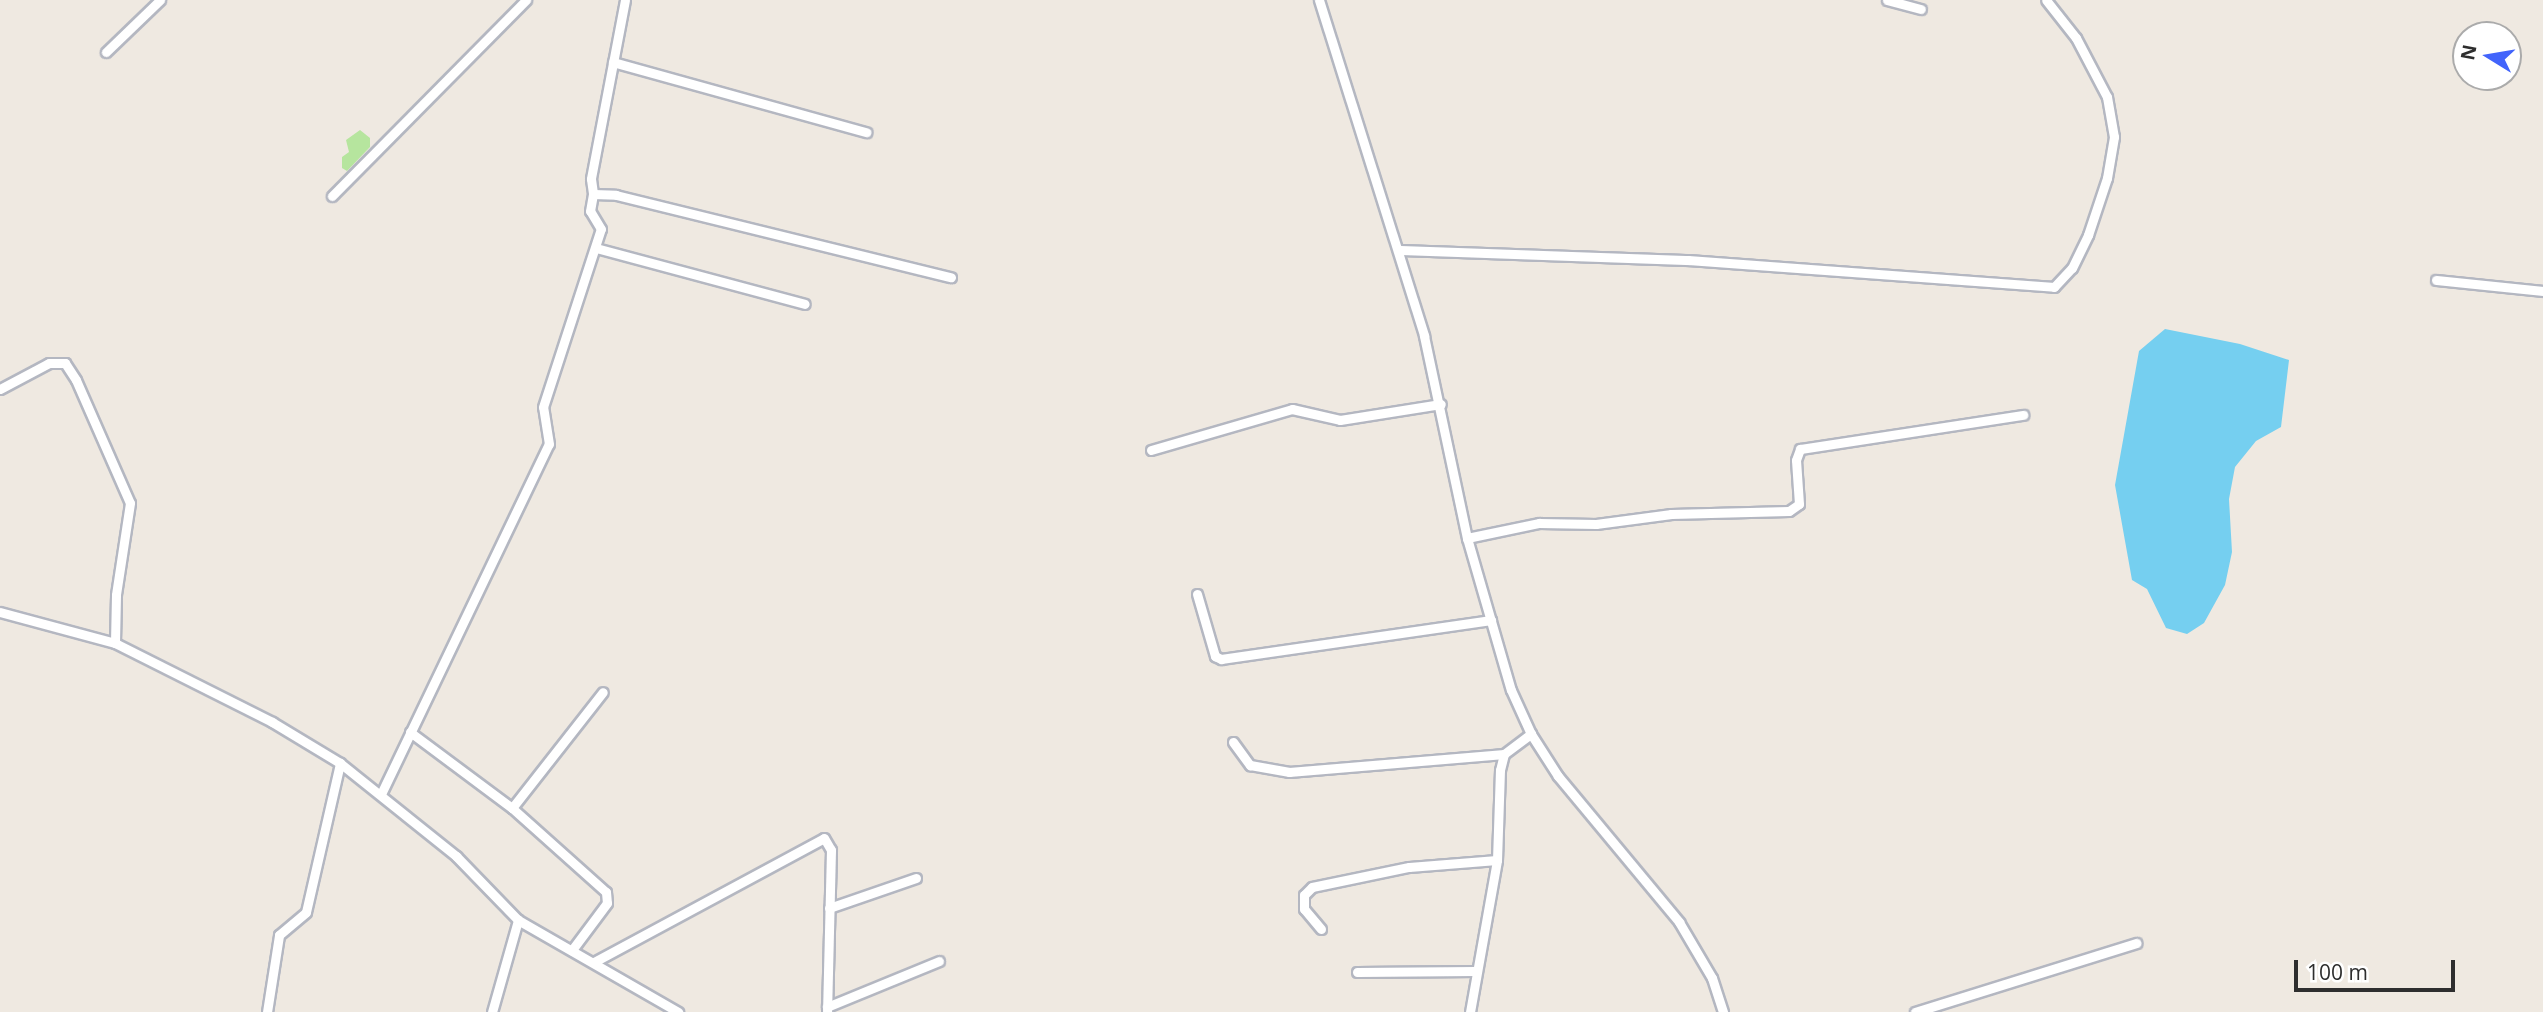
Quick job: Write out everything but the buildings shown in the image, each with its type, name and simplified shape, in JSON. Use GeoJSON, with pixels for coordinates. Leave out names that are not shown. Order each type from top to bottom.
{"type":"FeatureCollection","features":[{"type":"Feature","properties":{"kind":"street"},"geometry":{"type":"LineString","coordinates":[[106,51],[160,0]]}},
{"type":"Feature","properties":{"kind":"street"},"geometry":{"type":"LineString","coordinates":[[331,196],[526,0]]}},
{"type":"Feature","properties":{"kind":"street"},"geometry":{"type":"LineString","coordinates":[[380,794],[550,444],[544,407],[601,229],[590,211],[593,194],[591,179],[625,0]]}},
{"type":"Feature","properties":{"kind":"street"},"geometry":{"type":"LineString","coordinates":[[1319,0],[1398,250],[1441,404],[1467,538],[1511,690],[1531,734],[1598,828],[1679,922],[1712,978],[1723,1012]]}},
{"type":"Feature","properties":{"kind":"street"},"geometry":{"type":"LineString","coordinates":[[1887,0],[1921,9]]}},
{"type":"Feature","properties":{"kind":"street"},"geometry":{"type":"LineString","coordinates":[[1398,250],[1688,260],[2054,287],[2072,268],[2088,235],[2107,178],[2113,137],[2107,97],[2076,38],[2046,0]]}},
{"type":"Feature","properties":{"kind":"street"},"geometry":{"type":"LineString","coordinates":[[613,62],[866,132]]}},
{"type":"Feature","properties":{"kind":"street"},"geometry":{"type":"LineString","coordinates":[[593,194],[616,195],[951,277]]}},
{"type":"Feature","properties":{"kind":"street"},"geometry":{"type":"LineString","coordinates":[[596,248],[805,304]]}},
{"type":"Feature","properties":{"kind":"street"},"geometry":{"type":"LineString","coordinates":[[2436,280],[2543,291]]}},
{"type":"Feature","properties":{"kind":"street"},"geometry":{"type":"LineString","coordinates":[[0,388],[49,363],[65,363],[76,380],[130,503],[114,643]]}},
{"type":"Feature","properties":{"kind":"street"},"geometry":{"type":"LineString","coordinates":[[1151,450],[1292,409],[1340,420],[1441,404]]}},
{"type":"Feature","properties":{"kind":"street"},"geometry":{"type":"LineString","coordinates":[[1467,538],[1539,523],[1596,524],[1671,514],[1789,511],[1799,504],[1796,460],[1800,449],[2023,415]]}},
{"type":"Feature","properties":{"kind":"street"},"geometry":{"type":"LineString","coordinates":[[1197,594],[1215,656],[1221,659],[1491,620]]}},
{"type":"Feature","properties":{"kind":"street"},"geometry":{"type":"LineString","coordinates":[[0,612],[114,643],[272,722],[340,763],[380,794],[456,856],[518,920],[678,1012]]}},
{"type":"Feature","properties":{"kind":"street"},"geometry":{"type":"LineString","coordinates":[[512,808],[603,692]]}},
{"type":"Feature","properties":{"kind":"street"},"geometry":{"type":"LineString","coordinates":[[410,732],[512,808],[608,897],[572,950]]}},
{"type":"Feature","properties":{"kind":"street"},"geometry":{"type":"LineString","coordinates":[[1233,742],[1250,765],[1289,772],[1504,754],[1531,734]]}},
{"type":"Feature","properties":{"kind":"street"},"geometry":{"type":"LineString","coordinates":[[1470,1012],[1497,860],[1504,754]]}},
{"type":"Feature","properties":{"kind":"street"},"geometry":{"type":"LineString","coordinates":[[267,1012],[279,935],[306,912],[340,763]]}},
{"type":"Feature","properties":{"kind":"street"},"geometry":{"type":"LineString","coordinates":[[594,962],[824,838],[831,850],[827,1009],[939,961]]}},
{"type":"Feature","properties":{"kind":"street"},"geometry":{"type":"LineString","coordinates":[[1321,929],[1304,909],[1304,895],[1312,887],[1409,867],[1497,860]]}},
{"type":"Feature","properties":{"kind":"street"},"geometry":{"type":"LineString","coordinates":[[829,908],[916,878]]}},
{"type":"Feature","properties":{"kind":"street"},"geometry":{"type":"LineString","coordinates":[[492,1012],[518,920]]}},
{"type":"Feature","properties":{"kind":"street"},"geometry":{"type":"LineString","coordinates":[[1915,1012],[1937,1009],[2136,943]]}},
{"type":"Feature","properties":{"kind":"street"},"geometry":{"type":"LineString","coordinates":[[1357,972],[1476,971]]}},
{"type":"Feature","properties":{"kind":"green space"},"geometry":{"type":"Polygon","coordinates":[[[360,130],[370,138],[370,147],[347,171],[342,168],[342,157],[349,152],[346,140],[360,130]]]}},
{"type":"Feature","properties":{"kind":"water"},"geometry":{"type":"Polygon","coordinates":[[[2165,329],[2240,344],[2289,360],[2281,427],[2256,441],[2235,467],[2229,499],[2232,552],[2225,585],[2204,623],[2187,634],[2166,628],[2147,589],[2132,580],[2115,485],[2139,351],[2165,329]]]}}]}
